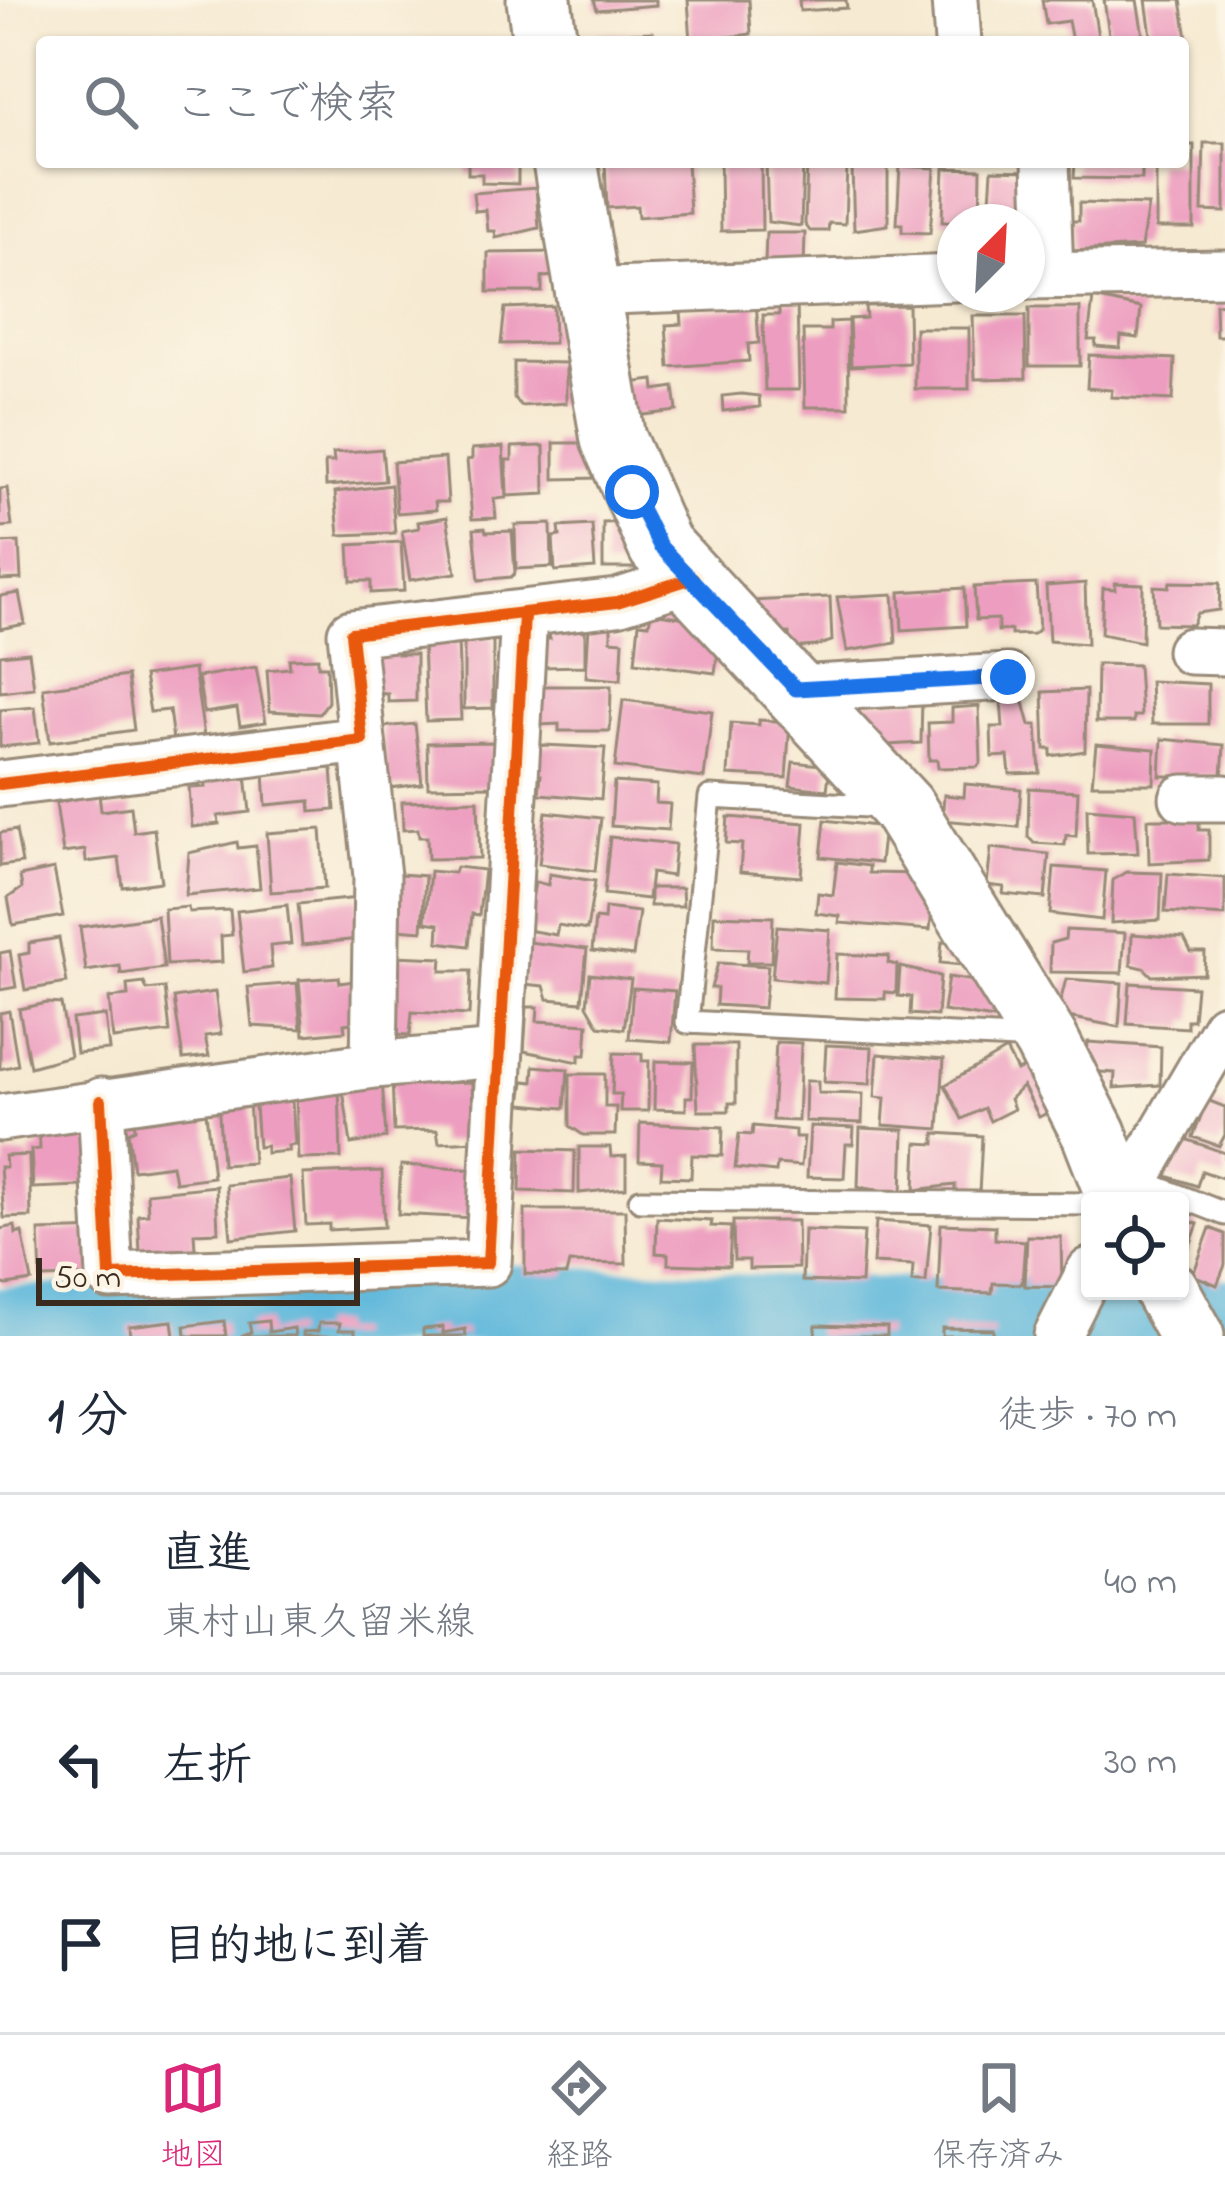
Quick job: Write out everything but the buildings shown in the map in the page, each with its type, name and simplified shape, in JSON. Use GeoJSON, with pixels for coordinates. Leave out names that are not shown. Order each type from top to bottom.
{"type":"FeatureCollection","features":[{"type":"Feature","properties":{"kind":"main road"},"geometry":{"type":"LineString","coordinates":[[538,0],[544,36]]}},
{"type":"Feature","properties":{"kind":"main road"},"geometry":{"type":"LineString","coordinates":[[566,168],[613,439],[632,492],[660,546],[903,808],[1046,1040],[1125,1192]]}},
{"type":"Feature","properties":{"kind":"street"},"geometry":{"type":"LineString","coordinates":[[955,0],[958,36]]}},
{"type":"Feature","properties":{"kind":"street"},"geometry":{"type":"LineString","coordinates":[[1043,204],[1046,168]]}},
{"type":"Feature","properties":{"kind":"street"},"geometry":{"type":"LineString","coordinates":[[1045,275],[1225,273]]}},
{"type":"Feature","properties":{"kind":"street"},"geometry":{"type":"LineString","coordinates":[[584,292],[937,279]]}},
{"type":"Feature","properties":{"kind":"street"},"geometry":{"type":"LineString","coordinates":[[374,1065],[377,876],[351,633],[617,602],[693,578]]}},
{"type":"Feature","properties":{"kind":"street"},"geometry":{"type":"LineString","coordinates":[[101,1101],[110,1276],[488,1263],[524,615]]}},
{"type":"Feature","properties":{"kind":"street"},"geometry":{"type":"LineString","coordinates":[[796,689],[1008,677]]}},
{"type":"Feature","properties":{"kind":"street"},"geometry":{"type":"LineString","coordinates":[[0,784],[362,740]]}},
{"type":"Feature","properties":{"kind":"street"},"geometry":{"type":"LineString","coordinates":[[1127,1192],[1212,1078],[1225,1028]]}},
{"type":"Feature","properties":{"kind":"street"},"geometry":{"type":"LineString","coordinates":[[0,1118],[374,1065],[498,1054]]}},
{"type":"Feature","properties":{"kind":"lane"},"geometry":{"type":"LineString","coordinates":[[903,808],[710,797],[687,1022],[1046,1040]]}},
{"type":"Feature","properties":{"kind":"lane"},"geometry":{"type":"LineString","coordinates":[[640,1199],[1081,1204]]}},
{"type":"Feature","properties":{"kind":"lane"},"geometry":{"type":"LineString","coordinates":[[1189,1207],[1225,1214]]}},
{"type":"Feature","properties":{"kind":"waterway"},"geometry":{"type":"LineString","coordinates":[[0,1326],[473,1302],[806,1316],[1225,1317]]}},
{"type":"Feature","properties":{"kind":"cycle path"},"geometry":{"type":"LineString","coordinates":[[0,784],[362,740],[351,633],[617,602],[693,578]]}},
{"type":"Feature","properties":{"kind":"cycle path"},"geometry":{"type":"LineString","coordinates":[[101,1101],[110,1276],[488,1263],[524,615]]}},
{"type":"Feature","properties":{"kind":"route"},"geometry":{"type":"LineString","coordinates":[[632,492],[660,546],[796,689],[1008,677]]}}]}
